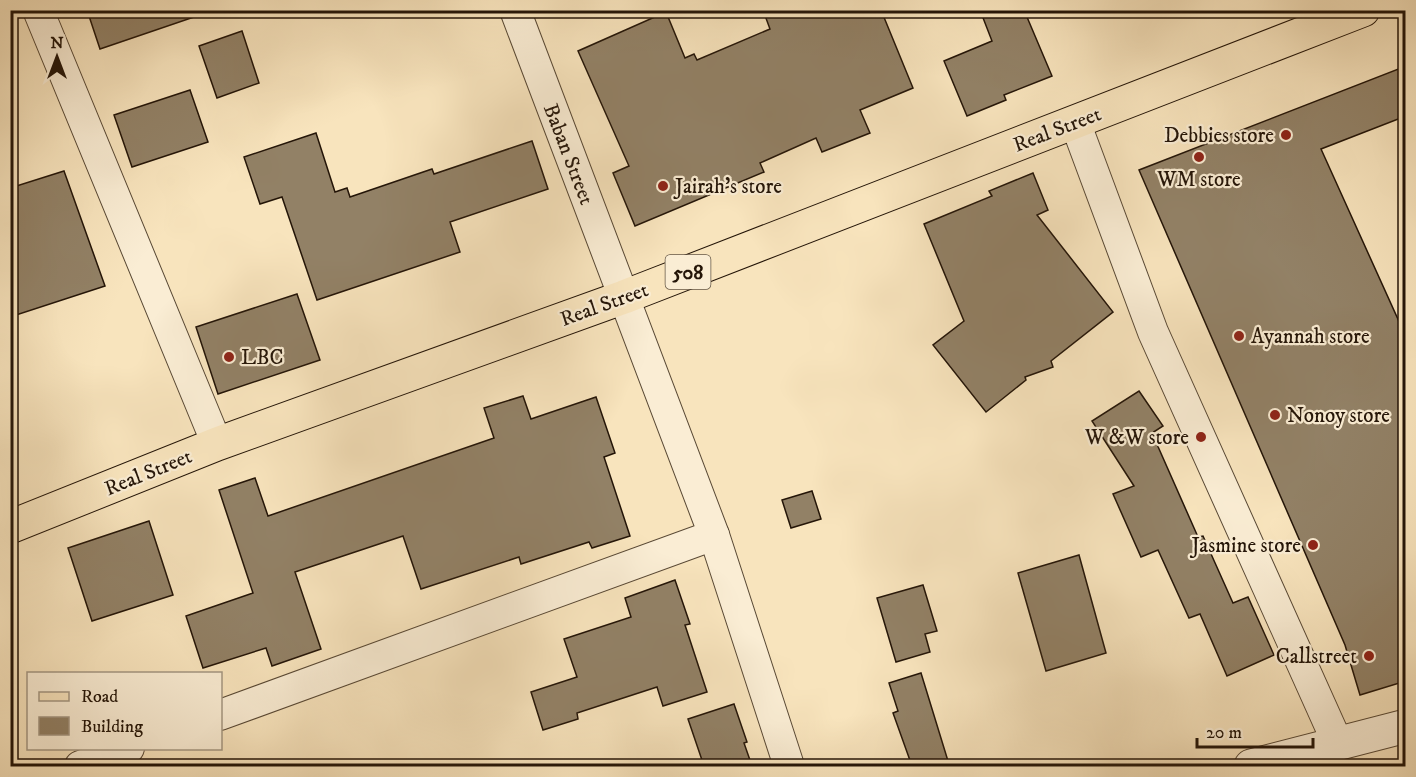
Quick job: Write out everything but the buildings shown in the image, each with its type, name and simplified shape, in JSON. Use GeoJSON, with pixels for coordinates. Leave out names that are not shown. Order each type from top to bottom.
{"type":"FeatureCollection","features":[{"type":"Feature","properties":{"kind":"main road","name":"Real Street"},"geometry":{"type":"LineString","coordinates":[[10,527],[217,444],[624,297],[1363,10]]}},
{"type":"Feature","properties":{"kind":"street"},"geometry":{"type":"LineString","coordinates":[[38,10],[217,444]]}},
{"type":"Feature","properties":{"kind":"street","name":"Baban Street"},"geometry":{"type":"LineString","coordinates":[[515,10],[714,535],[789,766]]}},
{"type":"Feature","properties":{"kind":"street"},"geometry":{"type":"LineString","coordinates":[[1075,122],[1153,332],[1338,744]]}},
{"type":"Feature","properties":{"kind":"street"},"geometry":{"type":"LineString","coordinates":[[222,714],[714,535]]}},
{"type":"Feature","properties":{"kind":"street"},"geometry":{"type":"LineString","coordinates":[[1251,766],[1406,726]]}},
{"type":"Feature","properties":{"kind":"street"},"geometry":{"type":"LineString","coordinates":[[80,766],[124,750]]}},
{"type":"Feature","properties":{"kind":"place","name":"Debbies store"},"geometry":{"type":"Point","coordinates":[1286,135]}},
{"type":"Feature","properties":{"kind":"place","name":"WM store"},"geometry":{"type":"Point","coordinates":[1199,157]}},
{"type":"Feature","properties":{"kind":"place","name":"Jairah's store"},"geometry":{"type":"Point","coordinates":[663,186]}},
{"type":"Feature","properties":{"kind":"place","name":"Ayannah store"},"geometry":{"type":"Point","coordinates":[1239,336]}},
{"type":"Feature","properties":{"kind":"place","name":"LBC"},"geometry":{"type":"Point","coordinates":[229,357]}},
{"type":"Feature","properties":{"kind":"place","name":"Nonoy store"},"geometry":{"type":"Point","coordinates":[1275,415]}},
{"type":"Feature","properties":{"kind":"place","name":"W &W store"},"geometry":{"type":"Point","coordinates":[1201,437]}},
{"type":"Feature","properties":{"kind":"place","name":"Jasmine store"},"geometry":{"type":"Point","coordinates":[1313,545]}},
{"type":"Feature","properties":{"kind":"place","name":"Callstreet"},"geometry":{"type":"Point","coordinates":[1369,656]}}]}
